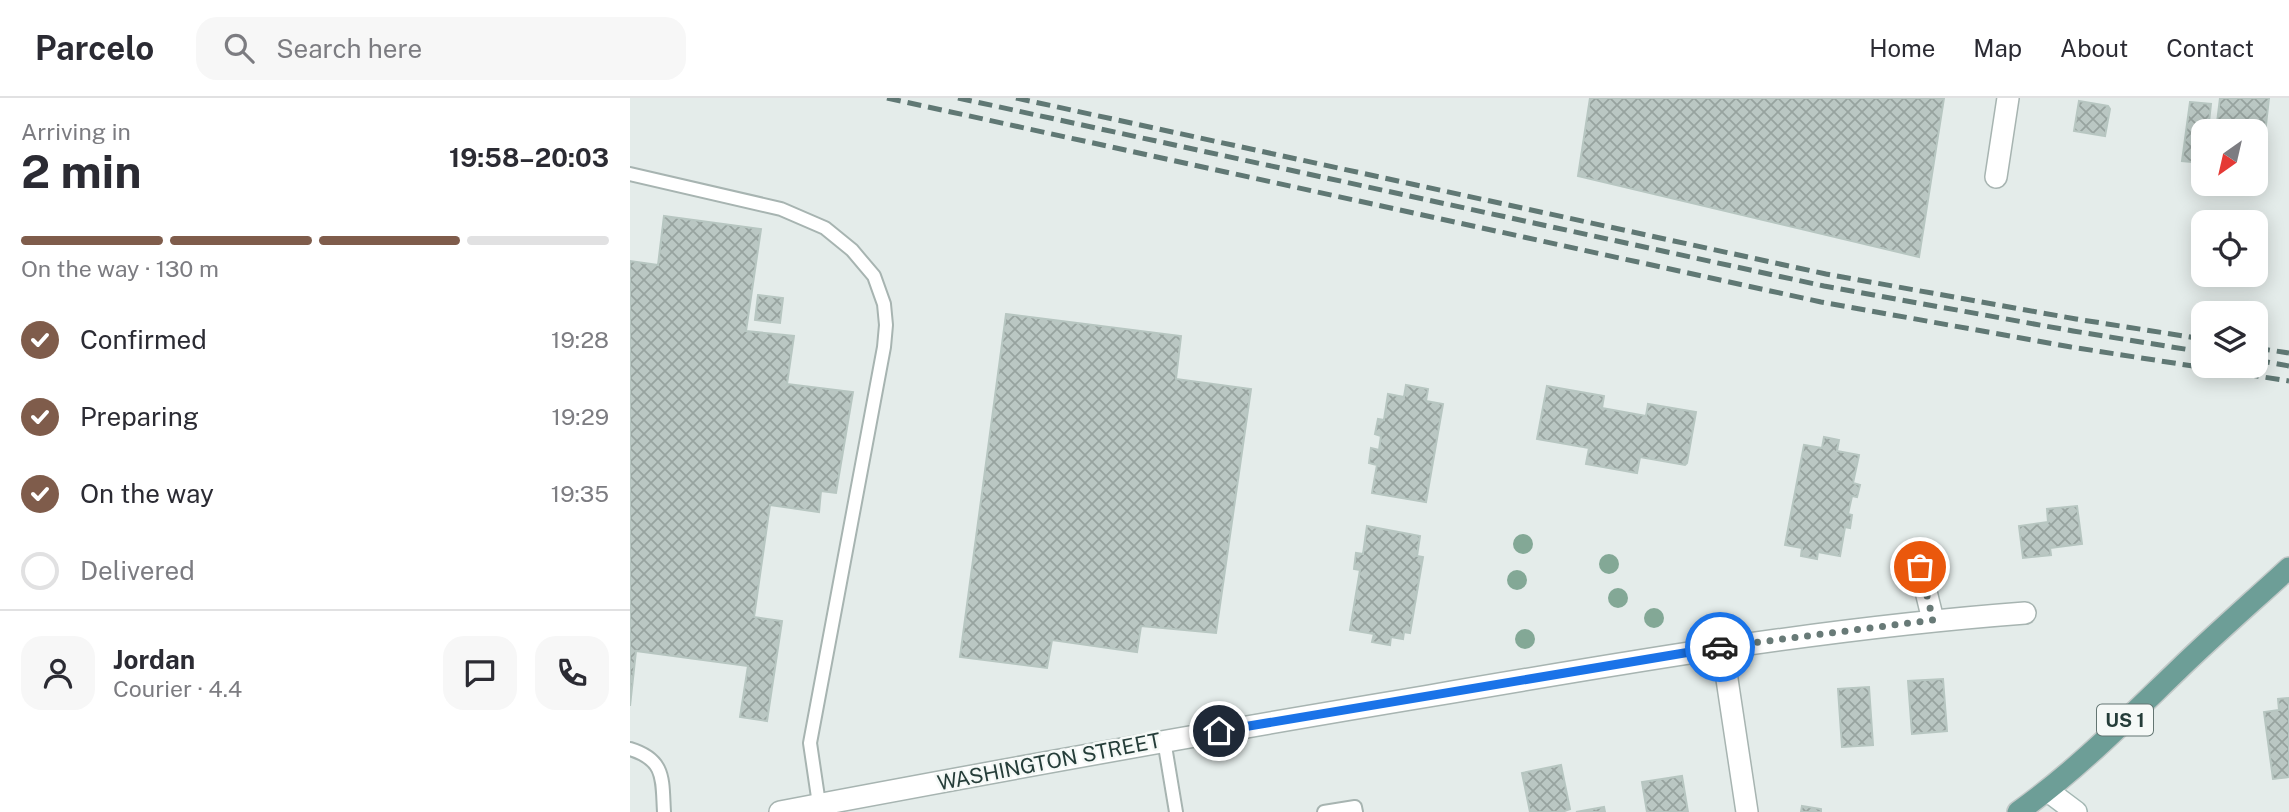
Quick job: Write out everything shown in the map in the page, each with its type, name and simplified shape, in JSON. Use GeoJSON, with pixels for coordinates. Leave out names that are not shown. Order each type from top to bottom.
{"type":"FeatureCollection","features":[{"type":"Feature","properties":{"kind":"main road","name":"US 1"},"geometry":{"type":"LineString","coordinates":[[2018,812],[2048,791],[2289,568]]}},
{"type":"Feature","properties":{"kind":"street"},"geometry":{"type":"LineString","coordinates":[[1996,177],[2008,98]]}},
{"type":"Feature","properties":{"kind":"street"},"geometry":{"type":"LineString","coordinates":[[1920,567],[1933,620]]}},
{"type":"Feature","properties":{"kind":"street","name":"WASHINGTON STREET"},"geometry":{"type":"LineString","coordinates":[[780,812],[1164,740],[1722,646],[1933,620],[2025,613]]}},
{"type":"Feature","properties":{"kind":"street"},"geometry":{"type":"LineString","coordinates":[[1722,646],[1747,812]]}},
{"type":"Feature","properties":{"kind":"street"},"geometry":{"type":"LineString","coordinates":[[2048,791],[2076,812]]}},
{"type":"Feature","properties":{"kind":"lane"},"geometry":{"type":"LineString","coordinates":[[630,174],[780,209],[825,228],[852,250],[874,275],[884,304],[884,347],[810,743],[819,804]]}},
{"type":"Feature","properties":{"kind":"lane"},"geometry":{"type":"LineString","coordinates":[[1164,740],[1176,812]]}},
{"type":"Feature","properties":{"kind":"lane"},"geometry":{"type":"LineString","coordinates":[[630,749],[651,758],[661,771],[664,812]]}},
{"type":"Feature","properties":{"kind":"lane"},"geometry":{"type":"LineString","coordinates":[[1324,812],[1355,807],[1356,812]]}},
{"type":"Feature","properties":{"kind":"building"},"geometry":{"type":"Polygon","coordinates":[[[1590,98],[1944,98],[1919,257],[1578,176],[1590,98]]]}},
{"type":"Feature","properties":{"kind":"building"},"geometry":{"type":"Polygon","coordinates":[[[2220,98],[2269,98],[2267,119],[2217,119],[2220,98]]]}},
{"type":"Feature","properties":{"kind":"building"},"geometry":{"type":"Polygon","coordinates":[[[2079,101],[2108,106],[2110,109],[2105,136],[2074,131],[2079,101]]]}},
{"type":"Feature","properties":{"kind":"building"},"geometry":{"type":"Polygon","coordinates":[[[2190,102],[2211,104],[2209,119],[2191,119],[2191,162],[2182,161],[2190,102]]]}},
{"type":"Feature","properties":{"kind":"building"},"geometry":{"type":"Polygon","coordinates":[[[664,216],[761,229],[746,331],[794,336],[787,384],[853,392],[836,493],[821,491],[819,512],[770,505],[754,617],[782,621],[767,721],[740,717],[748,666],[636,651],[630,706],[630,261],[658,265],[664,216]]]}},
{"type":"Feature","properties":{"kind":"building"},"geometry":{"type":"Polygon","coordinates":[[[758,295],[783,298],[780,323],[755,320],[758,295]]]}},
{"type":"Feature","properties":{"kind":"building"},"geometry":{"type":"Polygon","coordinates":[[[1006,314],[1181,336],[1176,379],[1251,389],[1216,633],[1141,626],[1137,652],[1052,640],[1047,668],[960,657],[1006,314]]]}},
{"type":"Feature","properties":{"kind":"building"},"geometry":{"type":"Polygon","coordinates":[[[1406,385],[1428,389],[1426,401],[1443,404],[1426,502],[1372,493],[1377,465],[1369,463],[1371,448],[1379,450],[1381,436],[1375,434],[1378,419],[1384,420],[1388,394],[1404,397],[1406,385]]]}},
{"type":"Feature","properties":{"kind":"building"},"geometry":{"type":"Polygon","coordinates":[[[1547,386],[1604,396],[1602,408],[1646,416],[1648,404],[1696,412],[1687,463],[1685,465],[1640,457],[1637,473],[1586,464],[1589,448],[1537,439],[1547,386]]]}},
{"type":"Feature","properties":{"kind":"building"},"geometry":{"type":"Polygon","coordinates":[[[1824,437],[1839,440],[1837,451],[1859,455],[1853,483],[1860,485],[1857,497],[1852,496],[1848,514],[1852,515],[1850,528],[1845,527],[1840,556],[1818,552],[1817,559],[1801,556],[1802,548],[1785,545],[1804,445],[1822,448],[1824,437]]]}},
{"type":"Feature","properties":{"kind":"building"},"geometry":{"type":"Polygon","coordinates":[[[2077,506],[2082,544],[2050,548],[2051,555],[2023,558],[2019,526],[2048,522],[2047,509],[2077,506]]]}},
{"type":"Feature","properties":{"kind":"building"},"geometry":{"type":"Polygon","coordinates":[[[1367,526],[1420,536],[1417,556],[1423,557],[1410,633],[1404,632],[1403,639],[1391,637],[1390,645],[1372,642],[1374,634],[1350,630],[1360,570],[1354,569],[1356,553],[1363,554],[1367,526]]]}},
{"type":"Feature","properties":{"kind":"building"},"geometry":{"type":"Polygon","coordinates":[[[1943,679],[1947,731],[1912,734],[1908,681],[1943,679]]]}},
{"type":"Feature","properties":{"kind":"building"},"geometry":{"type":"Polygon","coordinates":[[[1869,687],[1873,745],[1842,747],[1838,689],[1869,687]]]}},
{"type":"Feature","properties":{"kind":"building"},"geometry":{"type":"Polygon","coordinates":[[[2289,698],[2289,777],[2273,779],[2264,712],[2279,710],[2278,699],[2289,698]]]}},
{"type":"Feature","properties":{"kind":"building"},"geometry":{"type":"Polygon","coordinates":[[[1561,765],[1570,809],[1562,812],[1530,812],[1522,773],[1561,765]]]}},
{"type":"Feature","properties":{"kind":"building"},"geometry":{"type":"Polygon","coordinates":[[[1682,776],[1688,812],[1647,812],[1642,782],[1682,776]]]}},
{"type":"Feature","properties":{"kind":"building"},"geometry":{"type":"Polygon","coordinates":[[[1802,806],[1821,809],[1821,812],[1801,812],[1802,806]]]}},
{"type":"Feature","properties":{"kind":"building"},"geometry":{"type":"Polygon","coordinates":[[[1604,807],[1605,812],[1576,812],[1604,807]]]}},
{"type":"Feature","properties":{"kind":"railway"},"geometry":{"type":"LineString","coordinates":[[887,98],[1821,302],[2071,347],[2289,381]]}},
{"type":"Feature","properties":{"kind":"railway"},"geometry":{"type":"LineString","coordinates":[[958,98],[1824,286],[2191,350]]}},
{"type":"Feature","properties":{"kind":"railway"},"geometry":{"type":"LineString","coordinates":[[1016,98],[1826,274],[2191,337]]}},
{"type":"Feature","properties":{"kind":"railway"},"geometry":{"type":"LineString","coordinates":[[2268,350],[2289,353]]}},
{"type":"Feature","properties":{"kind":"railway"},"geometry":{"type":"LineString","coordinates":[[2268,362],[2289,366]]}},
{"type":"Feature","properties":{"kind":"way so far"},"geometry":{"type":"LineString","coordinates":[[1720,647],[1933,620],[1920,567]]}},
{"type":"Feature","properties":{"kind":"route"},"geometry":{"type":"LineString","coordinates":[[1219,731],[1720,647]]}}]}
